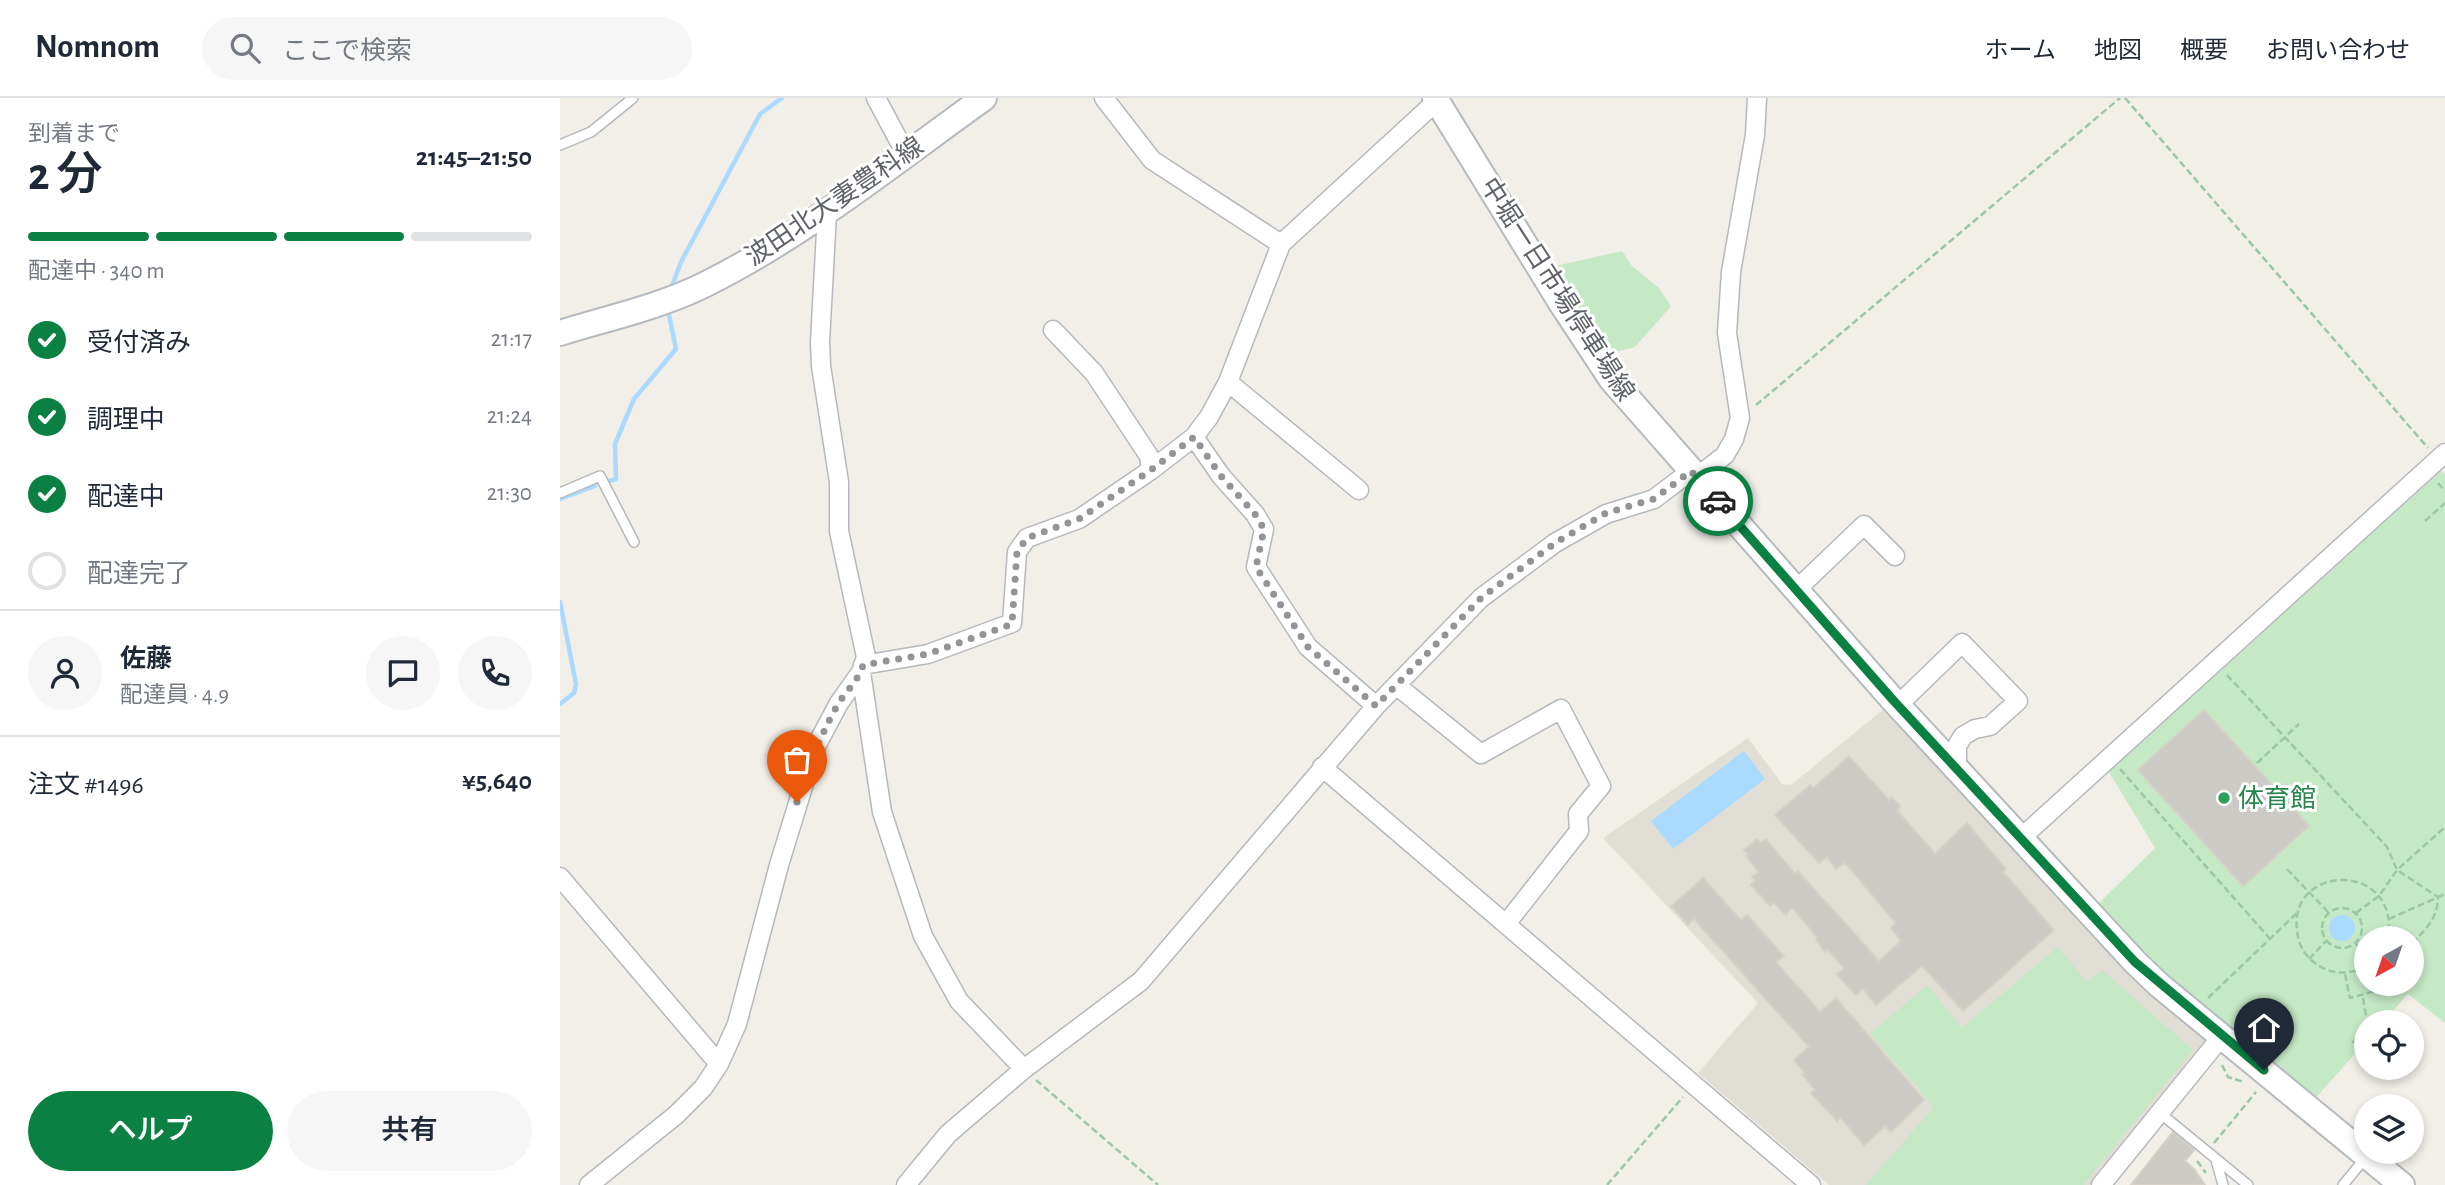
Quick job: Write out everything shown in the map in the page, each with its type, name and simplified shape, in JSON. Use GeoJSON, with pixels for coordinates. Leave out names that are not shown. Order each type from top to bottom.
{"type":"FeatureCollection","features":[{"type":"Feature","properties":{"kind":"main road","name":"波田北大妻豊科線"},"geometry":{"type":"LineString","coordinates":[[560,333],[658,303],[705,285],[827,213],[984,98]]}},
{"type":"Feature","properties":{"kind":"main road","name":"中堀一日市場停車場線"},"geometry":{"type":"LineString","coordinates":[[1437,99],[1561,303],[1611,379],[1694,474],[1898,705],[2135,962],[2354,1145]]}},
{"type":"Feature","properties":{"kind":"main road","name":"中堀一日市場停車場線"},"geometry":{"type":"LineString","coordinates":[[2377,1164],[2402,1185]]}},
{"type":"Feature","properties":{"kind":"street"},"geometry":{"type":"LineString","coordinates":[[876,98],[906,154]]}},
{"type":"Feature","properties":{"kind":"street"},"geometry":{"type":"LineString","coordinates":[[1104,98],[1152,160],[1281,244]]}},
{"type":"Feature","properties":{"kind":"street"},"geometry":{"type":"LineString","coordinates":[[906,1185],[948,1133],[1024,1069],[1141,981],[1376,706],[1481,598],[1555,543],[1606,513],[1654,499],[1725,455],[1734,439],[1740,418],[1727,333],[1731,272],[1755,135],[1758,98]]}},
{"type":"Feature","properties":{"kind":"street"},"geometry":{"type":"LineString","coordinates":[[862,668],[928,654],[1012,624],[1017,552],[1027,538],[1079,519],[1194,437],[1209,417],[1228,382],[1281,244],[1437,99]]}},
{"type":"Feature","properties":{"kind":"street"},"geometry":{"type":"LineString","coordinates":[[589,1185],[676,1115],[703,1088],[719,1064],[737,1024],[779,864],[815,748],[866,657],[839,531],[839,482],[821,366],[827,213]]}},
{"type":"Feature","properties":{"kind":"street"},"geometry":{"type":"LineString","coordinates":[[1053,330],[1094,373],[1149,456],[1151,470]]}},
{"type":"Feature","properties":{"kind":"street"},"geometry":{"type":"LineString","coordinates":[[1228,382],[1359,490]]}},
{"type":"Feature","properties":{"kind":"street"},"geometry":{"type":"LineString","coordinates":[[1194,437],[1221,476],[1255,514],[1264,529],[1256,567],[1308,647],[1376,706]]}},
{"type":"Feature","properties":{"kind":"street"},"geometry":{"type":"LineString","coordinates":[[2021,838],[2441,456]]}},
{"type":"Feature","properties":{"kind":"street"},"geometry":{"type":"LineString","coordinates":[[1796,590],[1864,525],[1895,556]]}},
{"type":"Feature","properties":{"kind":"street"},"geometry":{"type":"LineString","coordinates":[[1898,705],[1962,643],[2018,701],[1990,726],[1975,729],[1963,736],[1957,746],[1957,769]]}},
{"type":"Feature","properties":{"kind":"street"},"geometry":{"type":"LineString","coordinates":[[862,668],[882,812],[923,936],[959,1001],[1024,1069]]}},
{"type":"Feature","properties":{"kind":"street"},"geometry":{"type":"LineString","coordinates":[[1396,685],[1481,754],[1561,709],[1601,786],[1578,814],[1580,831],[1506,923]]}},
{"type":"Feature","properties":{"kind":"street"},"geometry":{"type":"LineString","coordinates":[[1322,767],[1811,1185]]}},
{"type":"Feature","properties":{"kind":"street"},"geometry":{"type":"LineString","coordinates":[[560,877],[719,1064]]}},
{"type":"Feature","properties":{"kind":"street"},"geometry":{"type":"LineString","coordinates":[[2101,1185],[2222,1037]]}},
{"type":"Feature","properties":{"kind":"lane"},"geometry":{"type":"LineString","coordinates":[[560,145],[591,132],[633,98]]}},
{"type":"Feature","properties":{"kind":"lane"},"geometry":{"type":"LineString","coordinates":[[560,493],[600,476],[634,542]]}},
{"type":"Feature","properties":{"kind":"lane"},"geometry":{"type":"LineString","coordinates":[[2160,1113],[2248,1185]]}},
{"type":"Feature","properties":{"kind":"lane"},"geometry":{"type":"LineString","coordinates":[[2216,1159],[2223,1185]]}},
{"type":"Feature","properties":{"kind":"lane"},"geometry":{"type":"LineString","coordinates":[[2343,1185],[2360,1164]]}},
{"type":"Feature","properties":{"kind":"path"},"geometry":{"type":"LineString","coordinates":[[1740,418],[2120,98]]}},
{"type":"Feature","properties":{"kind":"path"},"geometry":{"type":"LineString","coordinates":[[2125,98],[2441,456]]}},
{"type":"Feature","properties":{"kind":"path"},"geometry":{"type":"LineString","coordinates":[[2437,482],[2445,491]]}},
{"type":"Feature","properties":{"kind":"path"},"geometry":{"type":"LineString","coordinates":[[2426,521],[2445,503]]}},
{"type":"Feature","properties":{"kind":"path"},"geometry":{"type":"LineString","coordinates":[[2215,662],[2387,847],[2397,870],[2438,897]]}},
{"type":"Feature","properties":{"kind":"path"},"geometry":{"type":"LineString","coordinates":[[2257,763],[2300,724]]}},
{"type":"Feature","properties":{"kind":"path"},"geometry":{"type":"LineString","coordinates":[[2110,758],[2271,940]]}},
{"type":"Feature","properties":{"kind":"path"},"geometry":{"type":"LineString","coordinates":[[2356,914],[2379,896],[2397,870],[2445,827]]}},
{"type":"Feature","properties":{"kind":"path"},"geometry":{"type":"LineString","coordinates":[[2287,869],[2328,912]]}},
{"type":"Feature","properties":{"kind":"path"},"geometry":{"type":"LineString","coordinates":[[2354,970],[2344,973],[2332,971],[2309,959],[2297,937],[2298,913],[2303,901],[2321,884],[2346,879],[2370,887],[2379,896],[2389,919],[2389,926]]}},
{"type":"Feature","properties":{"kind":"path"},"geometry":{"type":"LineString","coordinates":[[2389,919],[2445,894]]}},
{"type":"Feature","properties":{"kind":"path"},"geometry":{"type":"LineString","coordinates":[[2424,931],[2438,911],[2438,897]]}},
{"type":"Feature","properties":{"kind":"path"},"geometry":{"type":"LineString","coordinates":[[2354,943],[2344,948],[2326,940],[2321,929],[2324,917],[2339,907],[2356,914],[2362,926]]}},
{"type":"Feature","properties":{"kind":"path"},"geometry":{"type":"LineString","coordinates":[[2193,1012],[2298,913]]}},
{"type":"Feature","properties":{"kind":"path"},"geometry":{"type":"LineString","coordinates":[[2309,959],[2326,940]]}},
{"type":"Feature","properties":{"kind":"path"},"geometry":{"type":"LineString","coordinates":[[2344,973],[2350,999],[2363,996],[2365,1010]]}},
{"type":"Feature","properties":{"kind":"path"},"geometry":{"type":"LineString","coordinates":[[1024,1069],[1158,1185]]}},
{"type":"Feature","properties":{"kind":"path"},"geometry":{"type":"LineString","coordinates":[[1607,1185],[1694,1084]]}},
{"type":"Feature","properties":{"kind":"path"},"geometry":{"type":"LineString","coordinates":[[2214,1143],[2262,1084]]}},
{"type":"Feature","properties":{"kind":"path"},"geometry":{"type":"LineString","coordinates":[[2197,1160],[2208,1177]]}},
{"type":"Feature","properties":{"kind":"shaded area"},"geometry":{"type":"Polygon","coordinates":[[[1885,708],[2139,984],[2207,1042],[2090,1185],[1829,1185],[1698,1073],[1758,1003],[1603,838],[1748,738],[1782,784],[1791,785],[1885,708]]]}},
{"type":"Feature","properties":{"kind":"green space"},"geometry":{"type":"Polygon","coordinates":[[[1622,251],[1632,266],[1659,288],[1671,306],[1635,347],[1602,355],[1551,267],[1622,251]]]}},
{"type":"Feature","properties":{"kind":"green space"},"geometry":{"type":"Polygon","coordinates":[[[2441,471],[2445,474],[2445,1023],[2411,996],[2424,996],[2424,926],[2354,926],[2354,996],[2406,996],[2394,1010],[2354,1010],[2354,1055],[2314,1100],[2142,959],[2095,907],[2155,848],[2109,772],[2441,471]]]}},
{"type":"Feature","properties":{"kind":"green space"},"geometry":{"type":"Polygon","coordinates":[[[2058,947],[2087,982],[2102,970],[2193,1050],[2083,1185],[1866,1185],[1934,1107],[1870,1034],[1927,985],[1962,1028],[2058,947]]]}},
{"type":"Feature","properties":{"kind":"water"},"geometry":{"type":"Polygon","coordinates":[[[1744,751],[1765,779],[1673,849],[1651,821],[1744,751]]]}},
{"type":"Feature","properties":{"kind":"water"},"geometry":{"type":"Polygon","coordinates":[[[2337,916],[2347,916],[2354,923],[2354,933],[2347,940],[2337,940],[2330,933],[2330,923],[2337,916]]]}},
{"type":"Feature","properties":{"kind":"building","name":"体育館"},"geometry":{"type":"Polygon","coordinates":[[[2204,710],[2309,826],[2243,886],[2138,770],[2204,710]]]}},
{"type":"Feature","properties":{"kind":"building"},"geometry":{"type":"Polygon","coordinates":[[[1849,756],[1889,800],[1892,797],[1900,806],[1897,810],[1935,854],[1967,823],[2006,869],[2003,872],[2054,930],[1963,1011],[1922,966],[1876,1005],[1863,989],[1856,995],[1837,974],[1844,968],[1828,950],[1825,952],[1816,940],[1818,938],[1792,908],[1786,915],[1774,903],[1770,906],[1751,885],[1755,881],[1752,877],[1759,872],[1744,850],[1757,839],[1760,843],[1766,839],[1795,874],[1798,871],[1879,961],[1901,941],[1891,928],[1896,923],[1845,863],[1836,869],[1827,857],[1819,863],[1775,815],[1810,785],[1813,788],[1849,756]]]}},
{"type":"Feature","properties":{"kind":"building"},"geometry":{"type":"Polygon","coordinates":[[[1703,878],[1741,920],[1747,915],[1784,956],[1776,962],[1820,1012],[1836,998],[1924,1100],[1891,1132],[1885,1126],[1864,1145],[1840,1117],[1837,1121],[1811,1093],[1815,1090],[1794,1060],[1809,1047],[1694,919],[1688,925],[1671,906],[1703,878]]]}},
{"type":"Feature","properties":{"kind":"building"},"geometry":{"type":"Polygon","coordinates":[[[2173,1132],[2194,1150],[2185,1161],[2205,1185],[2131,1185],[2173,1132]]]}},
{"type":"Feature","properties":{"kind":"waterway"},"geometry":{"type":"LineString","coordinates":[[672,286],[681,262],[760,114],[782,98]]}},
{"type":"Feature","properties":{"kind":"waterway"},"geometry":{"type":"LineString","coordinates":[[609,481],[616,479],[615,444],[634,399],[676,349],[668,310]]}},
{"type":"Feature","properties":{"kind":"waterway"},"geometry":{"type":"LineString","coordinates":[[560,499],[595,486]]}},
{"type":"Feature","properties":{"kind":"waterway"},"geometry":{"type":"LineString","coordinates":[[560,602],[576,684],[574,693],[560,704]]}},
{"type":"Feature","properties":{"kind":"way so far"},"geometry":{"type":"LineString","coordinates":[[797,802],[815,748],[863,665],[928,654],[1012,624],[1017,552],[1027,538],[1079,519],[1194,437],[1221,476],[1255,514],[1264,529],[1256,567],[1308,647],[1376,706],[1481,598],[1555,543],[1606,513],[1654,499],[1691,471],[1718,501]]}},
{"type":"Feature","properties":{"kind":"place","name":"体育館"},"geometry":{"type":"Point","coordinates":[2224,798]}},
{"type":"Feature","properties":{"kind":"route"},"geometry":{"type":"LineString","coordinates":[[1718,501],[1893,700],[2135,962],[2159,985],[2264,1070]]}}]}
